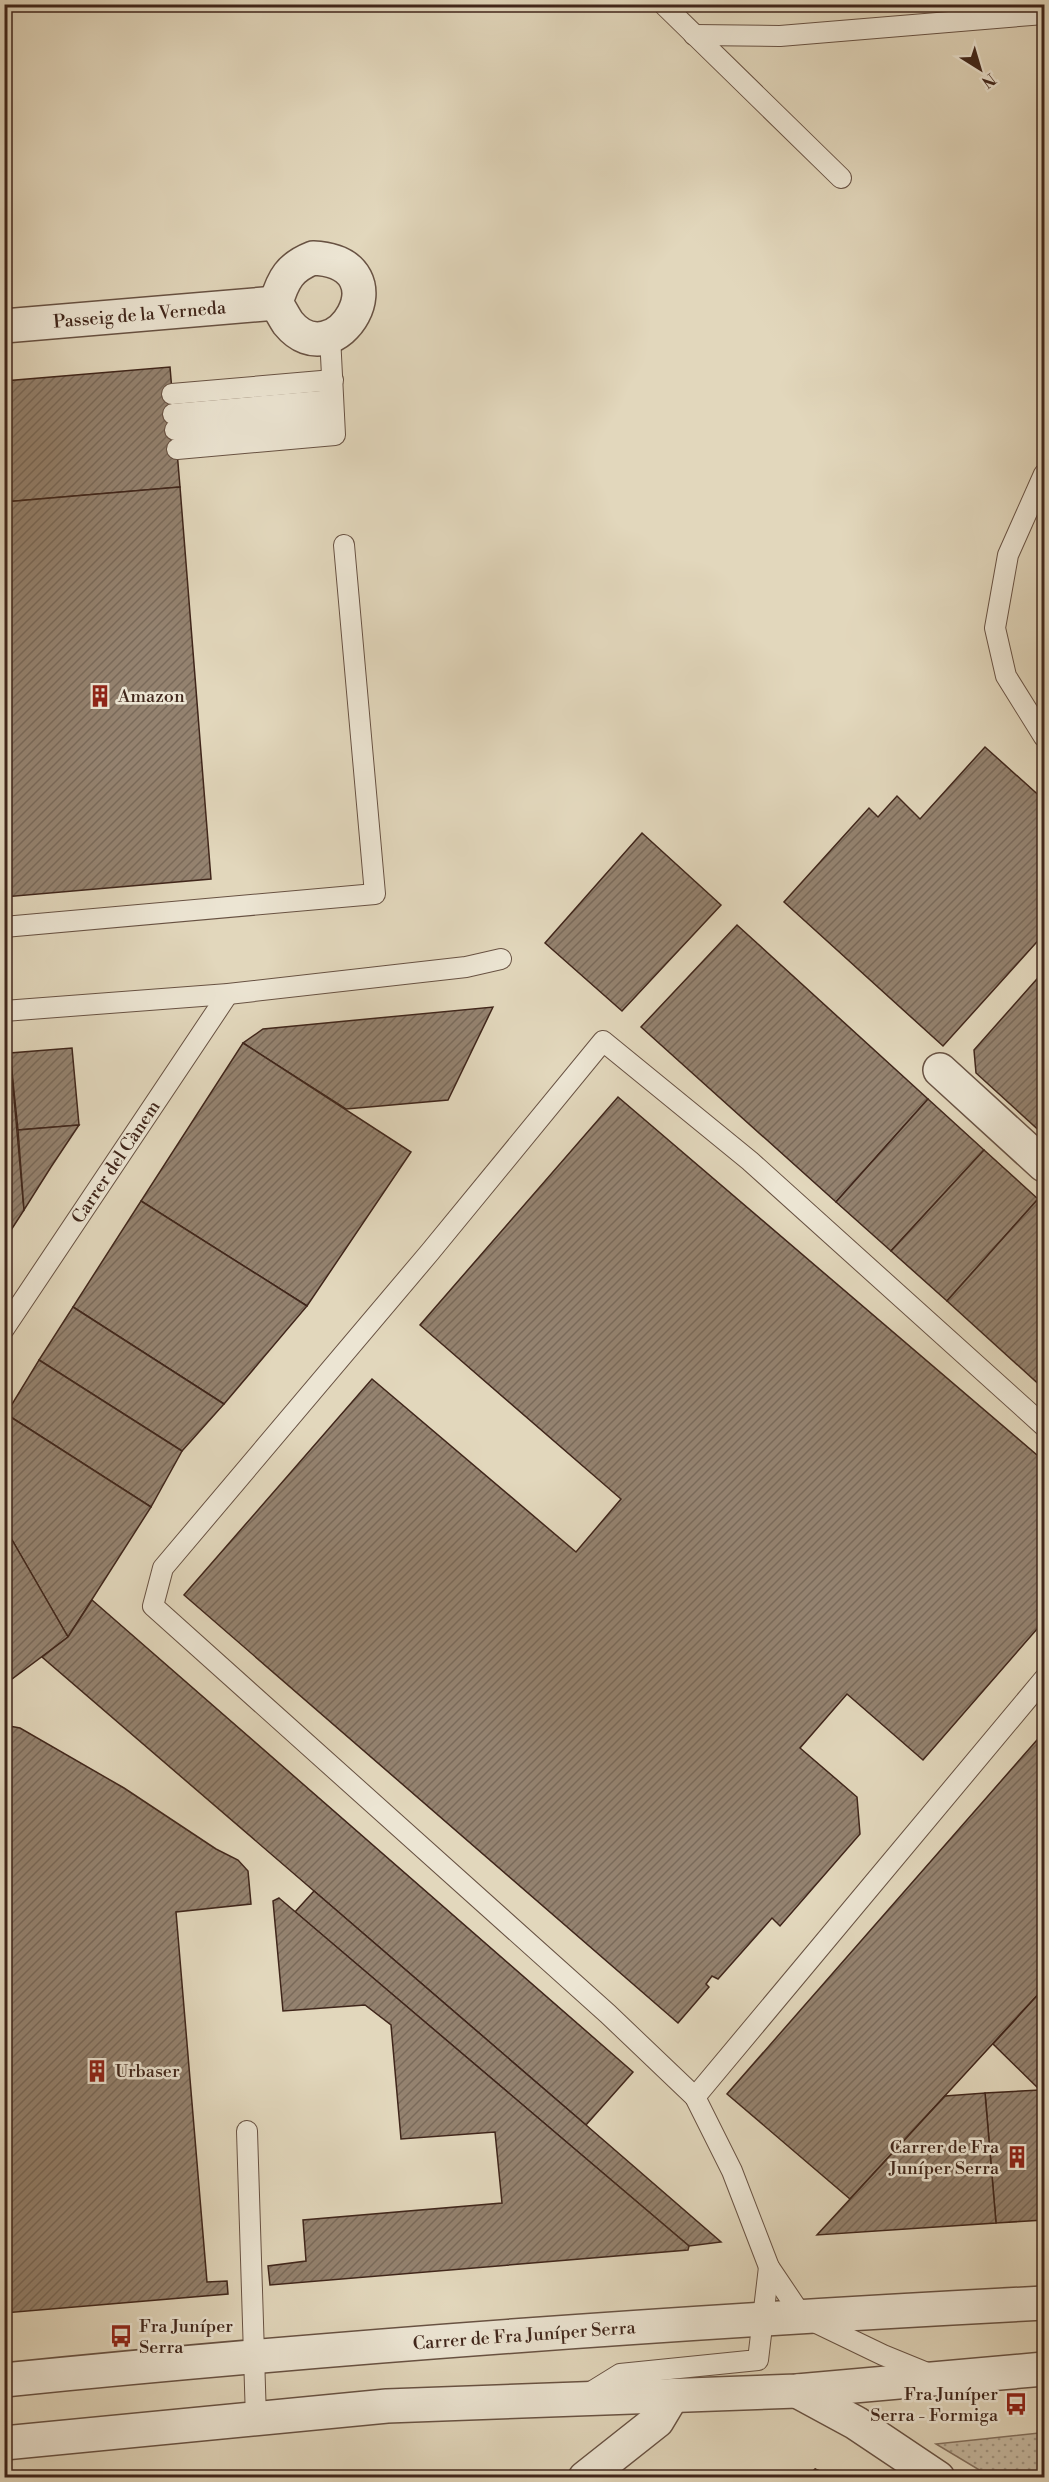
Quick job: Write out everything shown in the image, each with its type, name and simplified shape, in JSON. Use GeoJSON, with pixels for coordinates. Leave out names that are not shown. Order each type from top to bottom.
{"type":"FeatureCollection","features":[{"type":"Feature","properties":{"kind":"street"},"geometry":{"type":"LineString","coordinates":[[313,258],[328,259],[341,264],[351,274],[358,288],[358,302],[354,317],[344,329],[330,336],[315,337],[300,333],[289,323],[276,303],[285,276],[297,264],[313,258]]}},
{"type":"Feature","properties":{"kind":"street","name":"Passeig de la Verneda"},"geometry":{"type":"LineString","coordinates":[[4,326],[276,303]]}},
{"type":"Feature","properties":{"kind":"street"},"geometry":{"type":"LineString","coordinates":[[940,1070],[1044,1166]]}},
{"type":"Feature","properties":{"kind":"street","name":"Carrer de Fra Juníper Serra"},"geometry":{"type":"LineString","coordinates":[[4,2380],[256,2357],[762,2318],[1044,2303]]}},
{"type":"Feature","properties":{"kind":"street"},"geometry":{"type":"LineString","coordinates":[[4,2443],[387,2406],[796,2391],[1044,2369]]}},
{"type":"Feature","properties":{"kind":"street"},"geometry":{"type":"LineString","coordinates":[[796,2391],[856,2423],[938,2478]]}},
{"type":"Feature","properties":{"kind":"street"},"geometry":{"type":"LineString","coordinates":[[585,2478],[657,2421],[672,2396]]}},
{"type":"Feature","properties":{"kind":"lane"},"geometry":{"type":"LineString","coordinates":[[663,4],[841,178]]}},
{"type":"Feature","properties":{"kind":"lane"},"geometry":{"type":"LineString","coordinates":[[694,34],[780,36],[1044,14]]}},
{"type":"Feature","properties":{"kind":"lane"},"geometry":{"type":"LineString","coordinates":[[330,336],[334,399],[335,435],[174,422],[334,399]]}},
{"type":"Feature","properties":{"kind":"lane"},"geometry":{"type":"LineString","coordinates":[[1044,474],[1008,555],[995,628],[1006,676],[1044,737]]}},
{"type":"Feature","properties":{"kind":"lane"},"geometry":{"type":"LineString","coordinates":[[4,927],[375,894],[344,545]]}},
{"type":"Feature","properties":{"kind":"lane"},"geometry":{"type":"LineString","coordinates":[[4,1011],[228,994],[466,967],[501,959]]}},
{"type":"Feature","properties":{"kind":"lane","name":"Carrer del Cànem"},"geometry":{"type":"LineString","coordinates":[[4,1329],[228,994]]}},
{"type":"Feature","properties":{"kind":"lane"},"geometry":{"type":"LineString","coordinates":[[939,2378],[883,2355],[802,2316],[769,2267],[732,2171],[695,2097],[608,2014],[153,1606],[163,1568],[430,1252],[603,1041],[750,1161],[1044,1426]]}},
{"type":"Feature","properties":{"kind":"lane"},"geometry":{"type":"LineString","coordinates":[[695,2097],[1044,1678]]}},
{"type":"Feature","properties":{"kind":"lane"},"geometry":{"type":"LineString","coordinates":[[247,2131],[256,2357],[256,2419]]}},
{"type":"Feature","properties":{"kind":"lane"},"geometry":{"type":"LineString","coordinates":[[579,2399],[620,2374],[758,2360],[769,2267]]}},
{"type":"Feature","properties":{"kind":"shaded area"},"geometry":{"type":"Polygon","coordinates":[[[1039,2433],[1044,2438],[1044,2477],[991,2477],[936,2444],[1039,2433]]]}},
{"type":"Feature","properties":{"kind":"building"},"geometry":{"type":"Polygon","coordinates":[[[170,367],[180,487],[4,502],[4,381],[170,367]]]}},
{"type":"Feature","properties":{"kind":"building","name":"Amazon"},"geometry":{"type":"Polygon","coordinates":[[[180,487],[211,879],[4,897],[4,502],[180,487]]]}},
{"type":"Feature","properties":{"kind":"building"},"geometry":{"type":"Polygon","coordinates":[[[985,747],[1044,800],[1044,934],[943,1046],[784,902],[869,808],[878,817],[897,796],[920,819],[985,747]]]}},
{"type":"Feature","properties":{"kind":"building"},"geometry":{"type":"Polygon","coordinates":[[[642,833],[721,905],[622,1011],[545,943],[642,833]]]}},
{"type":"Feature","properties":{"kind":"building"},"geometry":{"type":"Polygon","coordinates":[[[737,925],[928,1099],[836,1202],[641,1027],[737,925]]]}},
{"type":"Feature","properties":{"kind":"building"},"geometry":{"type":"Polygon","coordinates":[[[1044,971],[1044,1135],[976,1073],[974,1050],[1044,971]]]}},
{"type":"Feature","properties":{"kind":"building"},"geometry":{"type":"Polygon","coordinates":[[[493,1007],[448,1100],[346,1109],[243,1043],[263,1029],[493,1007]]]}},
{"type":"Feature","properties":{"kind":"building"},"geometry":{"type":"Polygon","coordinates":[[[243,1043],[411,1152],[307,1306],[141,1201],[243,1043]]]}},
{"type":"Feature","properties":{"kind":"building"},"geometry":{"type":"Polygon","coordinates":[[[72,1048],[79,1125],[18,1130],[10,1053],[72,1048]]]}},
{"type":"Feature","properties":{"kind":"building"},"geometry":{"type":"Polygon","coordinates":[[[4,1053],[10,1053],[24,1210],[4,1241],[4,1053]]]}},
{"type":"Feature","properties":{"kind":"building"},"geometry":{"type":"Polygon","coordinates":[[[618,1097],[1044,1461],[1044,1621],[923,1760],[847,1694],[800,1748],[857,1797],[860,1834],[780,1926],[772,1918],[718,1979],[712,1976],[706,1984],[709,1987],[678,2023],[184,1595],[372,1379],[576,1552],[621,1499],[420,1325],[618,1097]]]}},
{"type":"Feature","properties":{"kind":"building"},"geometry":{"type":"Polygon","coordinates":[[[928,1099],[984,1150],[891,1251],[836,1202],[928,1099]]]}},
{"type":"Feature","properties":{"kind":"building"},"geometry":{"type":"Polygon","coordinates":[[[79,1125],[51,1167],[24,1210],[18,1130],[79,1125]]]}},
{"type":"Feature","properties":{"kind":"building"},"geometry":{"type":"Polygon","coordinates":[[[984,1150],[1038,1199],[947,1301],[891,1251],[984,1150]]]}},
{"type":"Feature","properties":{"kind":"building"},"geometry":{"type":"Polygon","coordinates":[[[1038,1199],[1044,1205],[1044,1389],[947,1301],[1038,1199]]]}},
{"type":"Feature","properties":{"kind":"building"},"geometry":{"type":"Polygon","coordinates":[[[141,1201],[307,1306],[224,1404],[73,1307],[141,1201]]]}},
{"type":"Feature","properties":{"kind":"building"},"geometry":{"type":"Polygon","coordinates":[[[73,1307],[224,1404],[182,1451],[39,1360],[73,1307]]]}},
{"type":"Feature","properties":{"kind":"building"},"geometry":{"type":"Polygon","coordinates":[[[39,1360],[182,1451],[151,1507],[6,1414],[39,1360]]]}},
{"type":"Feature","properties":{"kind":"building"},"geometry":{"type":"Polygon","coordinates":[[[6,1414],[151,1507],[68,1637],[4,1526],[6,1414]]]}},
{"type":"Feature","properties":{"kind":"building"},"geometry":{"type":"Polygon","coordinates":[[[4,1526],[68,1637],[4,1685],[4,1526]]]}},
{"type":"Feature","properties":{"kind":"building"},"geometry":{"type":"Polygon","coordinates":[[[92,1600],[633,2072],[586,2125],[42,1657],[68,1637],[92,1600]]]}},
{"type":"Feature","properties":{"kind":"building","name":"Urbaser"},"geometry":{"type":"Polygon","coordinates":[[[4,1725],[20,1728],[124,1788],[216,1849],[238,1860],[248,1871],[251,1904],[176,1912],[207,2282],[227,2281],[228,2294],[4,2313],[4,1725]]]}},
{"type":"Feature","properties":{"kind":"building"},"geometry":{"type":"Polygon","coordinates":[[[1044,1732],[1044,1988],[850,2199],[727,2094],[1044,1732]]]}},
{"type":"Feature","properties":{"kind":"building"},"geometry":{"type":"Polygon","coordinates":[[[314,1891],[721,2242],[689,2246],[295,1912],[314,1891]]]}},
{"type":"Feature","properties":{"kind":"building"},"geometry":{"type":"Polygon","coordinates":[[[279,1898],[689,2246],[688,2250],[270,2285],[268,2266],[306,2261],[303,2220],[502,2203],[495,2132],[401,2139],[391,2025],[365,2005],[283,2011],[273,1901],[279,1898]]]}},
{"type":"Feature","properties":{"kind":"building"},"geometry":{"type":"Polygon","coordinates":[[[1044,1988],[1044,2094],[993,2044],[1044,1988]]]}},
{"type":"Feature","properties":{"kind":"building","name":"Carrer de Fra Juníper Serra"},"geometry":{"type":"Polygon","coordinates":[[[1040,2090],[1044,2094],[1044,2220],[996,2223],[985,2093],[1040,2090]]]}},
{"type":"Feature","properties":{"kind":"building"},"geometry":{"type":"Polygon","coordinates":[[[985,2093],[996,2223],[817,2235],[945,2096],[985,2093]]]}},
{"type":"Feature","properties":{"kind":"building"},"geometry":{"type":"Polygon","coordinates":[[[815,2469],[823,2478],[805,2478],[815,2469]]]}},
{"type":"Feature","properties":{"kind":"building"},"geometry":{"type":"Polygon","coordinates":[[[815,2469],[838,2478],[823,2478],[815,2469]]]}},
{"type":"Feature","properties":{"kind":"place","name":"Amazon"},"geometry":{"type":"Point","coordinates":[100,696]}},
{"type":"Feature","properties":{"kind":"place","name":"Urbaser"},"geometry":{"type":"Point","coordinates":[97,2071]}},
{"type":"Feature","properties":{"kind":"place","name":"Carrer de Fra Juníper Serra"},"geometry":{"type":"Point","coordinates":[1017,2157]}},
{"type":"Feature","properties":{"kind":"place","name":"Fra Juníper Serra"},"geometry":{"type":"Point","coordinates":[121,2336]}},
{"type":"Feature","properties":{"kind":"place","name":"Fra Juníper Serra - Formiga"},"geometry":{"type":"Point","coordinates":[1016,2404]}}]}
